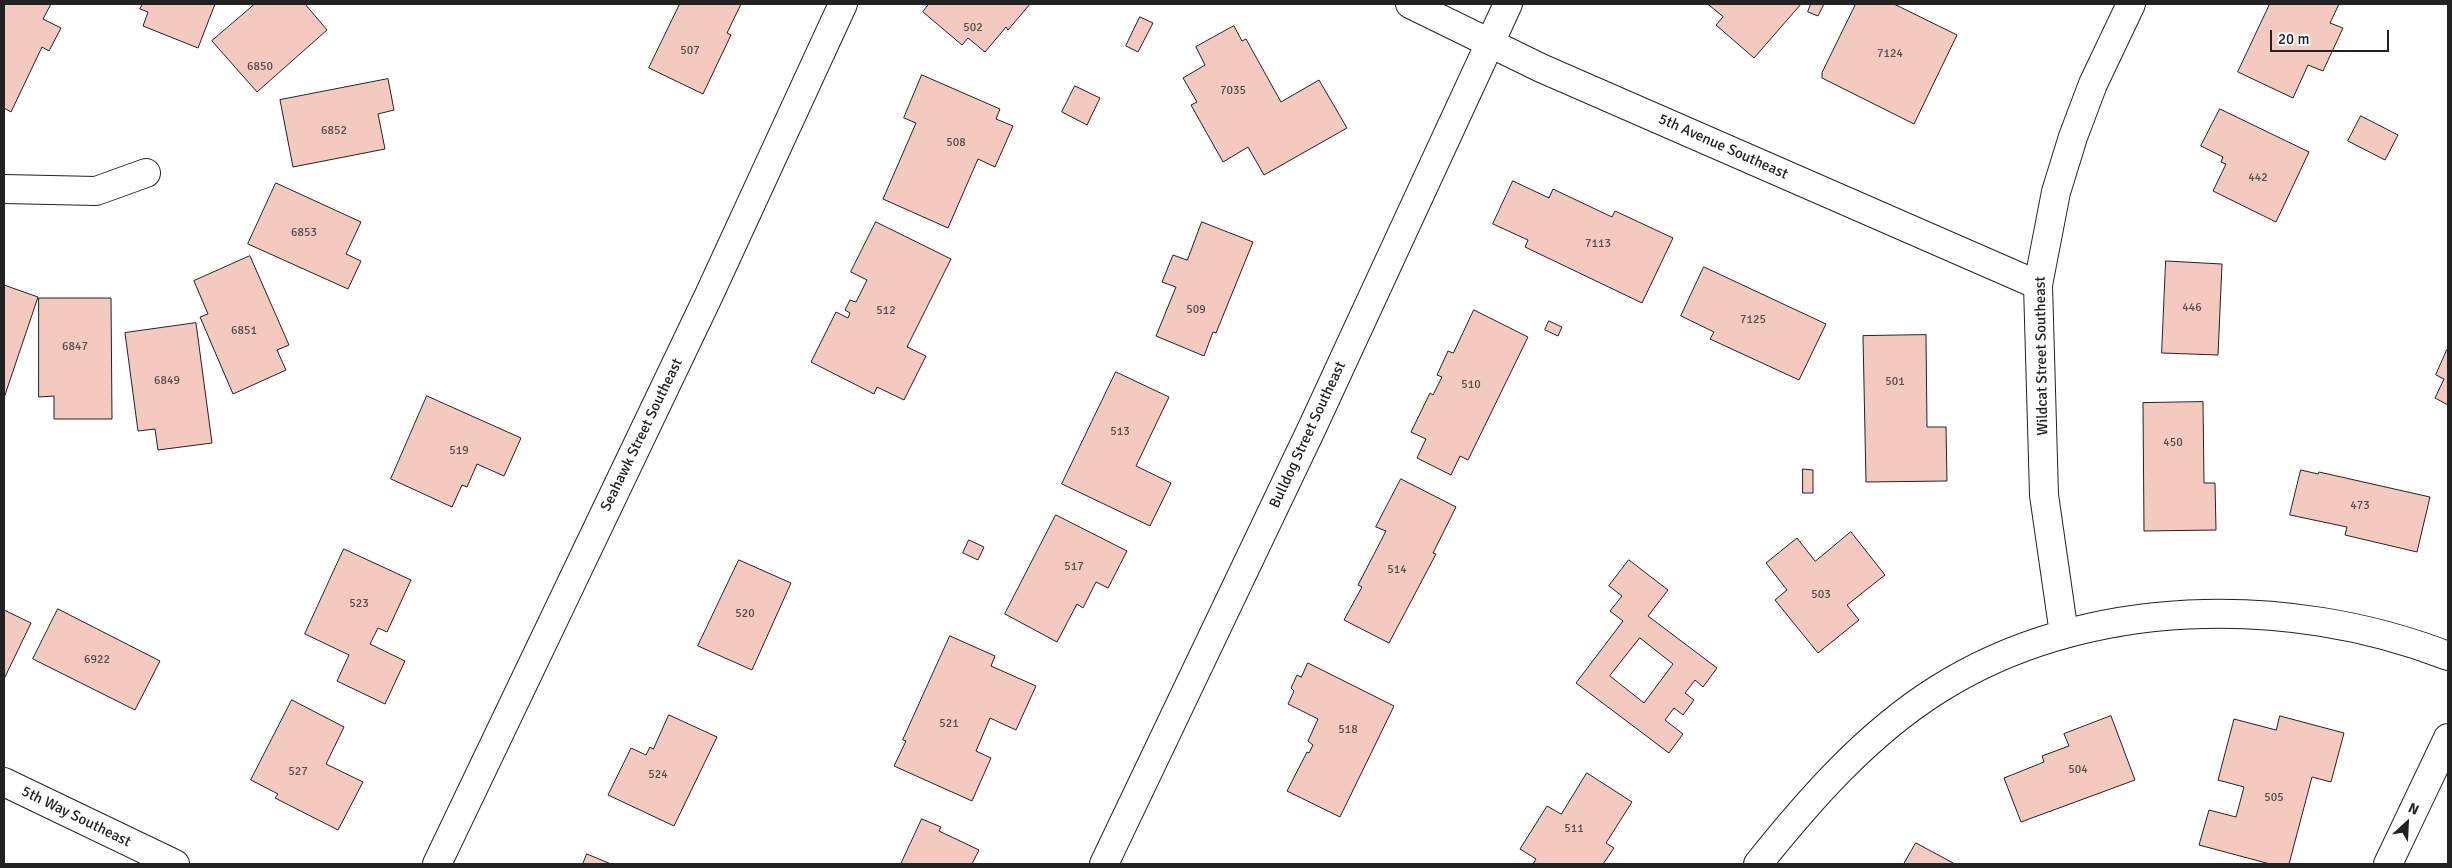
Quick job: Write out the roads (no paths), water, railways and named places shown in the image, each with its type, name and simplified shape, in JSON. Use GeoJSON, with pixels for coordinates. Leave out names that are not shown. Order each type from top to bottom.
{"type":"FeatureCollection","features":[{"type":"Feature","properties":{"kind":"street","name":"Seahawk Street Southeast"},"geometry":{"type":"LineString","coordinates":[[437,864],[704,304],[843,4]]}},
{"type":"Feature","properties":{"kind":"street","name":"5th Avenue Southeast"},"geometry":{"type":"LineString","coordinates":[[1410,4],[1540,68],[2038,285]]}},
{"type":"Feature","properties":{"kind":"street","name":"Bulldog Street Southeast"},"geometry":{"type":"LineString","coordinates":[[1104,864],[1312,428],[1508,4]]}},
{"type":"Feature","properties":{"kind":"street","name":"Wildcat Street Southeast"},"geometry":{"type":"LineString","coordinates":[[2064,634],[2044,495],[2038,285],[2056,192],[2073,137],[2094,84],[2131,4]]}},
{"type":"Feature","properties":{"kind":"street"},"geometry":{"type":"LineString","coordinates":[[4,189],[96,191],[146,173]]}},
{"type":"Feature","properties":{"kind":"street"},"geometry":{"type":"LineString","coordinates":[[1758,864],[1790,824],[1862,748],[1937,690],[2024,647],[2064,634],[2140,619],[2202,614],[2254,613],[2299,617],[2345,626],[2408,640],[2448,656]]}},
{"type":"Feature","properties":{"kind":"street"},"geometry":{"type":"LineString","coordinates":[[2388,864],[2448,738]]}},
{"type":"Feature","properties":{"kind":"street","name":"5th Way Southeast"},"geometry":{"type":"LineString","coordinates":[[4,782],[175,864]]}}]}
